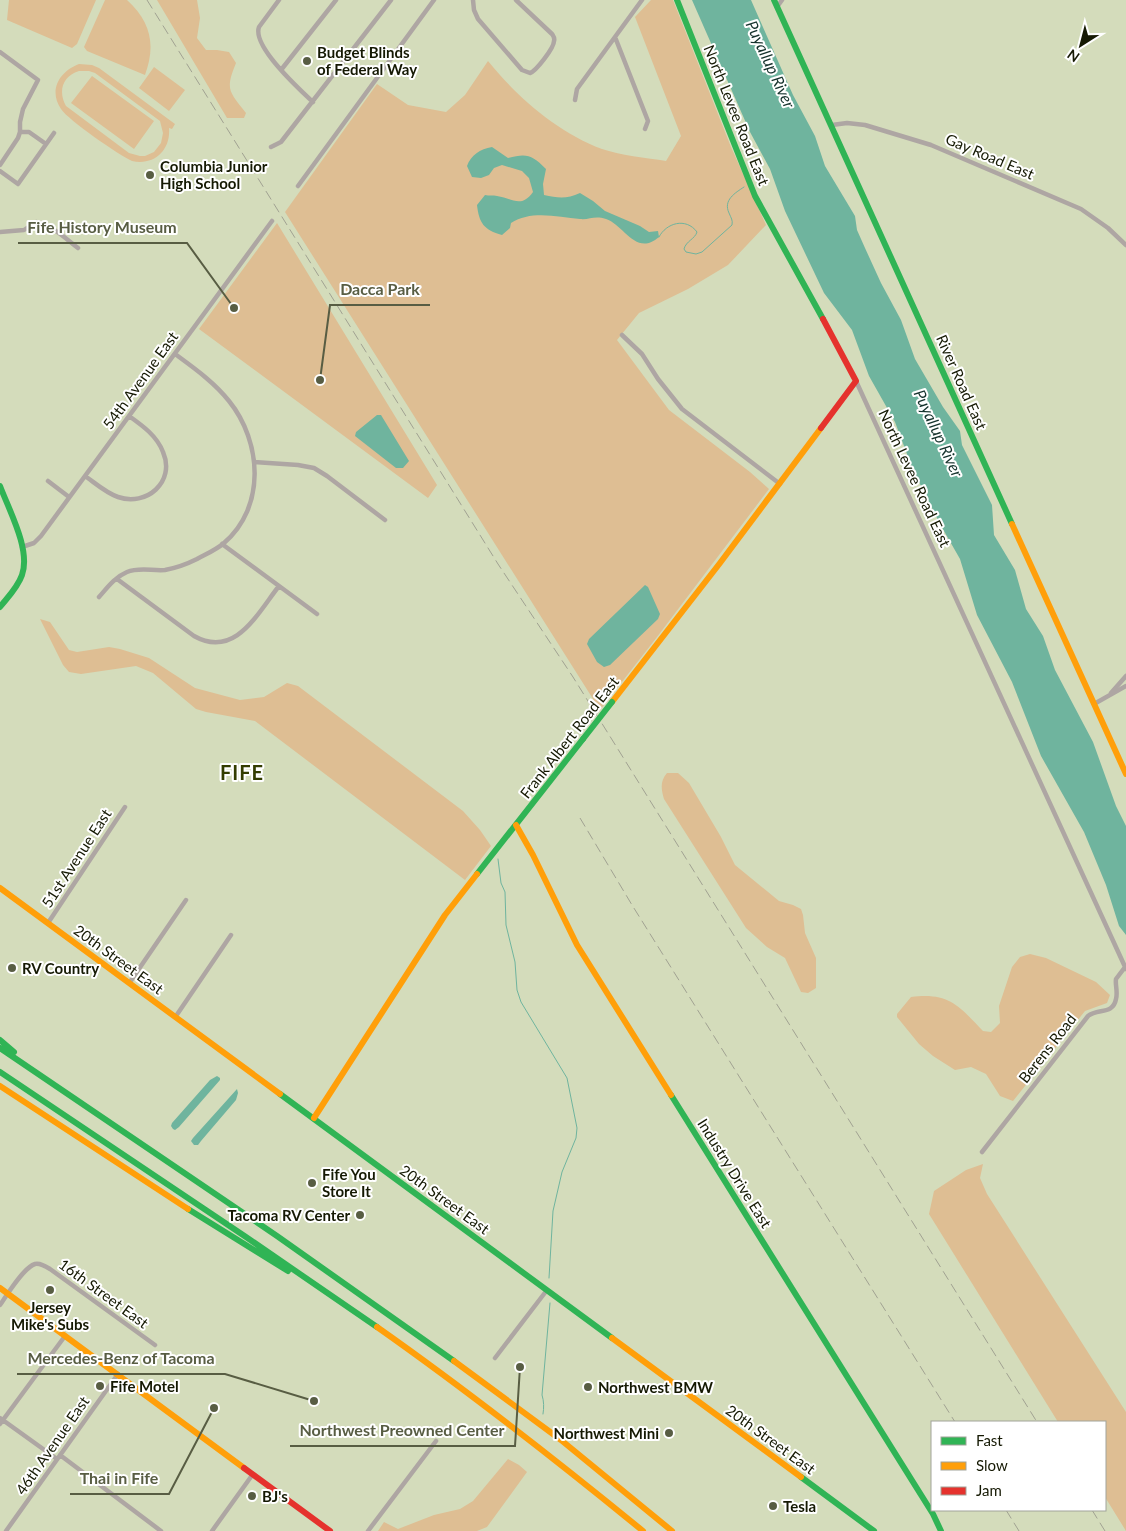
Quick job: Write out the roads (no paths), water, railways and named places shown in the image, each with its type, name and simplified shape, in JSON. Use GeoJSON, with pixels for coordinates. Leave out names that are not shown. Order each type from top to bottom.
{"type":"FeatureCollection","features":[{"type":"Feature","properties":{"kind":"main road","name":"North Levee Road East"},"geometry":{"type":"LineString","coordinates":[[677,0],[759,204],[803,281],[856,381]]}},
{"type":"Feature","properties":{"kind":"main road","name":"River Road East"},"geometry":{"type":"LineString","coordinates":[[776,3],[1126,774]]}},
{"type":"Feature","properties":{"kind":"main road","name":"Frank Albert Road East"},"geometry":{"type":"LineString","coordinates":[[314,1118],[445,914],[612,702],[780,484],[856,381]]}},
{"type":"Feature","properties":{"kind":"main road"},"geometry":{"type":"LineString","coordinates":[[0,486],[24,557],[22,575],[0,607]]}},
{"type":"Feature","properties":{"kind":"main road","name":"Industry Drive East"},"geometry":{"type":"LineString","coordinates":[[516,825],[533,855],[577,945],[929,1508],[941,1531]]}},
{"type":"Feature","properties":{"kind":"main road","name":"20th Street East"},"geometry":{"type":"LineString","coordinates":[[0,888],[874,1531]]}},
{"type":"Feature","properties":{"kind":"main road"},"geometry":{"type":"LineString","coordinates":[[0,1040],[44,1078]]}},
{"type":"Feature","properties":{"kind":"main road"},"geometry":{"type":"LineString","coordinates":[[0,1048],[244,1212],[433,1344],[546,1428],[672,1531]]}},
{"type":"Feature","properties":{"kind":"main road"},"geometry":{"type":"LineString","coordinates":[[0,1072],[329,1292],[569,1470],[643,1531]]}},
{"type":"Feature","properties":{"kind":"main road"},"geometry":{"type":"LineString","coordinates":[[0,1086],[268,1260],[329,1292]]}},
{"type":"Feature","properties":{"kind":"main road"},"geometry":{"type":"LineString","coordinates":[[0,1090],[66,1129]]}},
{"type":"Feature","properties":{"kind":"main road"},"geometry":{"type":"LineString","coordinates":[[0,1288],[330,1531]]}},
{"type":"Feature","properties":{"kind":"main road"},"geometry":{"type":"LineString","coordinates":[[569,1470],[634,1531]]}},
{"type":"Feature","properties":{"kind":"main road"},"geometry":{"type":"LineString","coordinates":[[648,1510],[680,1531]]}},
{"type":"Feature","properties":{"kind":"street"},"geometry":{"type":"LineString","coordinates":[[279,0],[258,30],[259,37],[281,70],[313,102]]}},
{"type":"Feature","properties":{"kind":"street"},"geometry":{"type":"LineString","coordinates":[[281,70],[336,0]]}},
{"type":"Feature","properties":{"kind":"street"},"geometry":{"type":"LineString","coordinates":[[272,147],[281,142],[391,0]]}},
{"type":"Feature","properties":{"kind":"street"},"geometry":{"type":"LineString","coordinates":[[298,186],[434,0]]}},
{"type":"Feature","properties":{"kind":"street"},"geometry":{"type":"LineString","coordinates":[[473,0],[474,10],[478,19],[522,70],[530,73],[535,71],[553,46],[554,40],[552,34],[516,0]]}},
{"type":"Feature","properties":{"kind":"street"},"geometry":{"type":"LineString","coordinates":[[575,100],[577,89],[642,0]]}},
{"type":"Feature","properties":{"kind":"street"},"geometry":{"type":"LineString","coordinates":[[776,3],[782,0]]}},
{"type":"Feature","properties":{"kind":"street"},"geometry":{"type":"LineString","coordinates":[[615,37],[648,120],[645,130]]}},
{"type":"Feature","properties":{"kind":"street"},"geometry":{"type":"LineString","coordinates":[[0,52],[38,80],[23,109],[20,132],[0,165]]}},
{"type":"Feature","properties":{"kind":"street","name":"Gay Road East"},"geometry":{"type":"LineString","coordinates":[[832,125],[847,122],[865,125],[931,145],[1082,209],[1108,228],[1126,245]]}},
{"type":"Feature","properties":{"kind":"street"},"geometry":{"type":"LineString","coordinates":[[20,132],[29,132],[46,144]]}},
{"type":"Feature","properties":{"kind":"street"},"geometry":{"type":"LineString","coordinates":[[0,171],[18,184],[54,133]]}},
{"type":"Feature","properties":{"kind":"street","name":"54th Avenue East"},"geometry":{"type":"LineString","coordinates":[[22,547],[31,545],[38,540],[272,221]]}},
{"type":"Feature","properties":{"kind":"street"},"geometry":{"type":"LineString","coordinates":[[0,232],[24,230],[36,222],[50,227],[78,248]]}},
{"type":"Feature","properties":{"kind":"street"},"geometry":{"type":"LineString","coordinates":[[622,335],[642,354],[666,390],[682,408],[780,484]]}},
{"type":"Feature","properties":{"kind":"street"},"geometry":{"type":"LineString","coordinates":[[99,597],[116,578],[132,570],[166,570],[178,567],[222,544],[236,530],[248,508],[255,487],[254,462],[245,430],[229,400],[199,371],[175,354]]}},
{"type":"Feature","properties":{"kind":"street","name":"North Levee Road East"},"geometry":{"type":"LineString","coordinates":[[856,381],[1126,968]]}},
{"type":"Feature","properties":{"kind":"street"},"geometry":{"type":"LineString","coordinates":[[85,476],[110,493],[128,499],[146,497],[160,485],[166,466],[162,450],[153,435],[129,416]]}},
{"type":"Feature","properties":{"kind":"street"},"geometry":{"type":"LineString","coordinates":[[254,462],[314,468],[385,520]]}},
{"type":"Feature","properties":{"kind":"street"},"geometry":{"type":"LineString","coordinates":[[48,481],[69,497]]}},
{"type":"Feature","properties":{"kind":"street"},"geometry":{"type":"LineString","coordinates":[[222,544],[317,614]]}},
{"type":"Feature","properties":{"kind":"street"},"geometry":{"type":"LineString","coordinates":[[116,578],[194,636],[203,641],[214,643],[228,641],[240,634],[280,586]]}},
{"type":"Feature","properties":{"kind":"street"},"geometry":{"type":"LineString","coordinates":[[1110,694],[1126,676]]}},
{"type":"Feature","properties":{"kind":"street"},"geometry":{"type":"LineString","coordinates":[[1094,704],[1126,686]]}},
{"type":"Feature","properties":{"kind":"street","name":"51st Avenue East"},"geometry":{"type":"LineString","coordinates":[[48,923],[125,807]]}},
{"type":"Feature","properties":{"kind":"street"},"geometry":{"type":"LineString","coordinates":[[130,982],[186,900]]}},
{"type":"Feature","properties":{"kind":"street"},"geometry":{"type":"LineString","coordinates":[[176,1016],[231,935]]}},
{"type":"Feature","properties":{"kind":"street","name":"Berens Road"},"geometry":{"type":"LineString","coordinates":[[982,1152],[1088,1016],[1094,1012],[1104,1012],[1112,1007],[1116,998],[1116,979],[1126,968]]}},
{"type":"Feature","properties":{"kind":"street","name":"16th Street East"},"geometry":{"type":"LineString","coordinates":[[8,1294],[26,1271],[36,1264],[46,1267],[155,1346]]}},
{"type":"Feature","properties":{"kind":"street"},"geometry":{"type":"LineString","coordinates":[[495,1358],[547,1290]]}},
{"type":"Feature","properties":{"kind":"street"},"geometry":{"type":"LineString","coordinates":[[0,1305],[8,1294]]}},
{"type":"Feature","properties":{"kind":"street"},"geometry":{"type":"LineString","coordinates":[[65,1336],[1,1421],[58,1457],[161,1531]]}},
{"type":"Feature","properties":{"kind":"street","name":"46th Avenue East"},"geometry":{"type":"LineString","coordinates":[[6,1531],[118,1374]]}},
{"type":"Feature","properties":{"kind":"street"},"geometry":{"type":"LineString","coordinates":[[368,1531],[436,1441]]}},
{"type":"Feature","properties":{"kind":"street"},"geometry":{"type":"LineString","coordinates":[[212,1531],[253,1474]]}},
{"type":"Feature","properties":{"kind":"water","name":"Puyallup River"},"geometry":{"type":"Polygon","coordinates":[[[692,0],[751,0],[793,95],[815,136],[825,166],[855,216],[857,230],[881,283],[901,320],[915,359],[943,407],[960,431],[962,445],[992,505],[994,535],[1015,570],[1026,609],[1043,636],[1055,670],[1093,742],[1116,806],[1126,826],[1126,935],[1119,926],[1106,885],[1084,832],[1041,756],[1012,682],[977,615],[960,559],[913,470],[895,422],[869,376],[852,330],[824,293],[785,211],[770,169],[750,132],[692,0]]]}},
{"type":"Feature","properties":{"kind":"water"},"geometry":{"type":"Polygon","coordinates":[[[492,147],[508,158],[529,156],[541,164],[546,169],[543,184],[544,195],[562,197],[580,193],[605,211],[640,226],[649,232],[658,231],[659,237],[651,242],[637,242],[613,222],[606,219],[598,217],[580,219],[545,215],[519,219],[511,223],[510,228],[502,235],[491,231],[483,225],[477,205],[485,195],[520,201],[529,197],[533,192],[529,178],[522,171],[502,165],[494,168],[489,175],[481,178],[472,177],[467,166],[471,159],[480,151],[492,147]]]}},
{"type":"Feature","properties":{"kind":"water"},"geometry":{"type":"Polygon","coordinates":[[[377,415],[381,415],[409,461],[403,468],[396,468],[355,436],[356,432],[377,415]]]}},
{"type":"Feature","properties":{"kind":"water"},"geometry":{"type":"Polygon","coordinates":[[[645,585],[648,587],[660,614],[658,619],[610,665],[604,667],[597,662],[587,644],[589,639],[645,585]]]}},
{"type":"Feature","properties":{"kind":"water"},"geometry":{"type":"Polygon","coordinates":[[[217,1076],[220,1080],[179,1127],[175,1130],[173,1129],[172,1123],[210,1080],[217,1076]]]}},
{"type":"Feature","properties":{"kind":"water"},"geometry":{"type":"Polygon","coordinates":[[[237,1089],[236,1100],[198,1145],[194,1145],[191,1141],[193,1138],[237,1089]]]}},
{"type":"Feature","properties":{"kind":"waterway"},"geometry":{"type":"LineString","coordinates":[[659,237],[671,225],[687,224],[697,232],[684,249],[686,252],[696,254],[702,252],[732,225],[728,204],[731,197],[744,187]]}},
{"type":"Feature","properties":{"kind":"waterway"},"geometry":{"type":"LineString","coordinates":[[498,859],[501,883],[505,892],[506,925],[515,962],[517,990],[521,1002],[567,1078],[577,1128],[576,1138],[562,1172],[553,1211],[549,1278]]}},
{"type":"Feature","properties":{"kind":"waterway"},"geometry":{"type":"LineString","coordinates":[[543,1414],[544,1404],[542,1395],[550,1303]]}},
{"type":"Feature","properties":{"kind":"railway"},"geometry":{"type":"LineString","coordinates":[[147,0],[498,564],[573,677],[1036,1421]]}},
{"type":"Feature","properties":{"kind":"railway"},"geometry":{"type":"LineString","coordinates":[[580,818],[632,905],[954,1421]]}},
{"type":"Feature","properties":{"kind":"railway"},"geometry":{"type":"LineString","coordinates":[[1007,1511],[1019,1531]]}},
{"type":"Feature","properties":{"kind":"railway"},"geometry":{"type":"LineString","coordinates":[[1093,1511],[1105,1531]]}},
{"type":"Feature","properties":{"kind":"place","name":"Budget Blinds of Federal Way"},"geometry":{"type":"Point","coordinates":[307,61]}},
{"type":"Feature","properties":{"kind":"place","name":"Columbia Junior High School"},"geometry":{"type":"Point","coordinates":[150,175]}},
{"type":"Feature","properties":{"kind":"place","name":"Fife History Museum"},"geometry":{"type":"Point","coordinates":[234,308]}},
{"type":"Feature","properties":{"kind":"place","name":"Dacca Park"},"geometry":{"type":"Point","coordinates":[320,380]}},
{"type":"Feature","properties":{"kind":"place","name":"RV Country"},"geometry":{"type":"Point","coordinates":[12,968]}},
{"type":"Feature","properties":{"kind":"place","name":"Fife You Store It"},"geometry":{"type":"Point","coordinates":[312,1183]}},
{"type":"Feature","properties":{"kind":"place","name":"Tacoma RV Center"},"geometry":{"type":"Point","coordinates":[360,1215]}},
{"type":"Feature","properties":{"kind":"place","name":"Jersey Mike's Subs"},"geometry":{"type":"Point","coordinates":[50,1290]}},
{"type":"Feature","properties":{"kind":"place","name":"Northwest Preowned Center"},"geometry":{"type":"Point","coordinates":[520,1367]}},
{"type":"Feature","properties":{"kind":"place","name":"Fife Motel"},"geometry":{"type":"Point","coordinates":[100,1386]}},
{"type":"Feature","properties":{"kind":"place","name":"Northwest BMW"},"geometry":{"type":"Point","coordinates":[588,1387]}},
{"type":"Feature","properties":{"kind":"place","name":"Mercedes-Benz of Tacoma"},"geometry":{"type":"Point","coordinates":[314,1401]}},
{"type":"Feature","properties":{"kind":"place","name":"Thai in Fife"},"geometry":{"type":"Point","coordinates":[214,1408]}},
{"type":"Feature","properties":{"kind":"place","name":"Northwest Mini"},"geometry":{"type":"Point","coordinates":[669,1433]}},
{"type":"Feature","properties":{"kind":"place","name":"BJ's"},"geometry":{"type":"Point","coordinates":[252,1496]}},
{"type":"Feature","properties":{"kind":"place","name":"Tesla"},"geometry":{"type":"Point","coordinates":[773,1506]}},
{"type":"Feature","properties":{"kind":"district","name":"FIFE"},"geometry":{"type":"Point","coordinates":[242,772]}}]}
